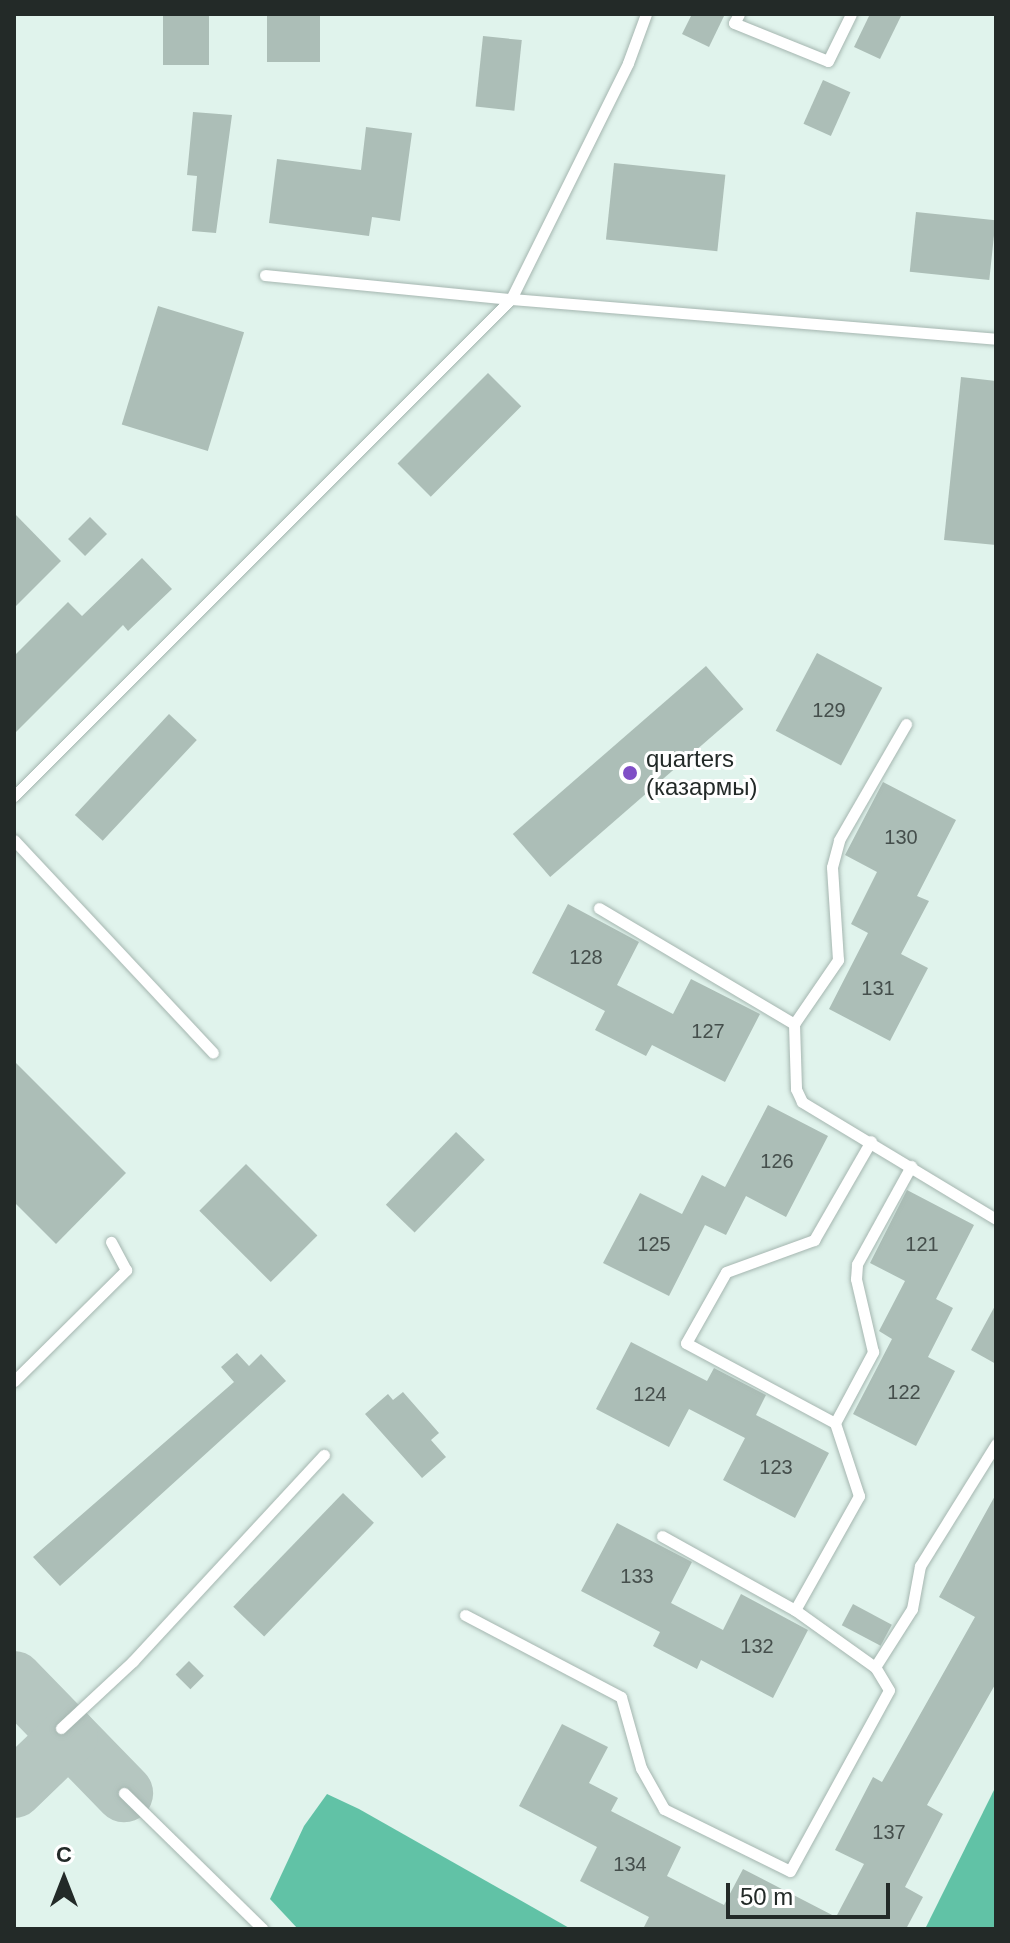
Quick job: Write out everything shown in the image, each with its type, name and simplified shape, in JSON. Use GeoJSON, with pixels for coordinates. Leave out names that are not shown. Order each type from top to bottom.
{"type":"FeatureCollection","features":[{"type":"Feature","properties":{"kind":"lane"},"geometry":{"type":"LineString","coordinates":[[14,796],[511,299],[628,63],[646,14]]}},
{"type":"Feature","properties":{"kind":"lane"},"geometry":{"type":"LineString","coordinates":[[739,14],[734,23],[828,61],[851,14]]}},
{"type":"Feature","properties":{"kind":"lane"},"geometry":{"type":"LineString","coordinates":[[265,275],[511,299],[996,339]]}},
{"type":"Feature","properties":{"kind":"lane"},"geometry":{"type":"LineString","coordinates":[[906,724],[839,840],[832,867],[838,960],[794,1024],[796,1089],[802,1102],[996,1219]]}},
{"type":"Feature","properties":{"kind":"lane"},"geometry":{"type":"LineString","coordinates":[[14,840],[213,1053]]}},
{"type":"Feature","properties":{"kind":"lane"},"geometry":{"type":"LineString","coordinates":[[599,908],[794,1024]]}},
{"type":"Feature","properties":{"kind":"lane"},"geometry":{"type":"LineString","coordinates":[[795,1610],[859,1496],[835,1423],[686,1343],[726,1272],[814,1240],[871,1141]]}},
{"type":"Feature","properties":{"kind":"lane"},"geometry":{"type":"LineString","coordinates":[[835,1423],[873,1352],[856,1279],[857,1264],[911,1166]]}},
{"type":"Feature","properties":{"kind":"lane"},"geometry":{"type":"LineString","coordinates":[[14,1381],[126,1270],[111,1242]]}},
{"type":"Feature","properties":{"kind":"lane"},"geometry":{"type":"LineString","coordinates":[[875,1667],[912,1609],[920,1566],[996,1444]]}},
{"type":"Feature","properties":{"kind":"lane"},"geometry":{"type":"LineString","coordinates":[[61,1728],[133,1661],[324,1455]]}},
{"type":"Feature","properties":{"kind":"lane"},"geometry":{"type":"LineString","coordinates":[[465,1615],[621,1697],[641,1768],[664,1809],[790,1871],[889,1690],[875,1667],[795,1610],[662,1536]]}},
{"type":"Feature","properties":{"kind":"lane"},"geometry":{"type":"LineString","coordinates":[[124,1793],[263,1929]]}},
{"type":"Feature","properties":{"kind":"green space"},"geometry":{"type":"Polygon","coordinates":[[[996,1786],[996,1929],[925,1929],[996,1786]]]}},
{"type":"Feature","properties":{"kind":"green space"},"geometry":{"type":"Polygon","coordinates":[[[327,1794],[571,1929],[298,1929],[270,1899],[304,1826],[327,1794]]]}},
{"type":"Feature","properties":{"kind":"building"},"geometry":{"type":"Polygon","coordinates":[[[163,14],[209,14],[209,65],[163,65],[163,14]]]}},
{"type":"Feature","properties":{"kind":"building"},"geometry":{"type":"Polygon","coordinates":[[[267,14],[320,14],[320,62],[267,62],[267,14]]]}},
{"type":"Feature","properties":{"kind":"building"},"geometry":{"type":"Polygon","coordinates":[[[692,14],[725,14],[709,47],[682,34],[692,14]]]}},
{"type":"Feature","properties":{"kind":"building"},"geometry":{"type":"Polygon","coordinates":[[[870,14],[902,14],[880,59],[854,47],[870,14]]]}},
{"type":"Feature","properties":{"kind":"building"},"geometry":{"type":"Polygon","coordinates":[[[483,36],[522,40],[514,111],[476,107],[483,36]]]}},
{"type":"Feature","properties":{"kind":"building"},"geometry":{"type":"Polygon","coordinates":[[[823,80],[850,92],[831,136],[803,124],[823,80]]]}},
{"type":"Feature","properties":{"kind":"building"},"geometry":{"type":"Polygon","coordinates":[[[193,112],[232,115],[216,233],[192,231],[197,176],[187,175],[193,112]]]}},
{"type":"Feature","properties":{"kind":"building"},"geometry":{"type":"Polygon","coordinates":[[[366,127],[412,133],[400,221],[372,217],[369,236],[269,223],[277,159],[361,170],[366,127]]]}},
{"type":"Feature","properties":{"kind":"building"},"geometry":{"type":"Polygon","coordinates":[[[614,163],[725,175],[717,251],[606,240],[614,163]]]}},
{"type":"Feature","properties":{"kind":"building"},"geometry":{"type":"Polygon","coordinates":[[[916,212],[996,220],[989,280],[910,272],[916,212]]]}},
{"type":"Feature","properties":{"kind":"building"},"geometry":{"type":"Polygon","coordinates":[[[158,306],[244,332],[208,451],[122,425],[158,306]]]}},
{"type":"Feature","properties":{"kind":"building"},"geometry":{"type":"Polygon","coordinates":[[[488,373],[521,406],[431,497],[397,464],[488,373]]]}},
{"type":"Feature","properties":{"kind":"building"},"geometry":{"type":"Polygon","coordinates":[[[961,377],[996,381],[996,545],[944,540],[961,377]]]}},
{"type":"Feature","properties":{"kind":"building"},"geometry":{"type":"Polygon","coordinates":[[[14,513],[61,561],[14,608],[14,513]]]}},
{"type":"Feature","properties":{"kind":"building"},"geometry":{"type":"Polygon","coordinates":[[[90,517],[107,534],[85,556],[68,539],[90,517]]]}},
{"type":"Feature","properties":{"kind":"building"},"geometry":{"type":"Polygon","coordinates":[[[142,558],[172,589],[128,631],[123,625],[14,734],[14,656],[68,602],[82,616],[142,558]]]}},
{"type":"Feature","properties":{"kind":"building"},"geometry":{"type":"Polygon","coordinates":[[[817,653],[882,688],[841,765],[776,731],[817,653]]]}},
{"type":"Feature","properties":{"kind":"building","name":"quarters (казармы)"},"geometry":{"type":"Polygon","coordinates":[[[706,666],[743,709],[550,877],[513,834],[706,666]]]}},
{"type":"Feature","properties":{"kind":"building"},"geometry":{"type":"Polygon","coordinates":[[[169,714],[197,740],[103,841],[75,815],[169,714]]]}},
{"type":"Feature","properties":{"kind":"building"},"geometry":{"type":"Polygon","coordinates":[[[883,782],[956,820],[917,896],[929,901],[901,954],[928,968],[890,1041],[829,1009],[868,933],[851,924],[877,872],[845,855],[883,782]]]}},
{"type":"Feature","properties":{"kind":"building"},"geometry":{"type":"Polygon","coordinates":[[[568,904],[639,942],[617,985],[673,1014],[691,979],[760,1014],[725,1082],[652,1045],[646,1056],[595,1030],[605,1011],[532,973],[568,904]]]}},
{"type":"Feature","properties":{"kind":"building"},"geometry":{"type":"Polygon","coordinates":[[[14,1061],[126,1173],[56,1244],[14,1202],[14,1061]]]}},
{"type":"Feature","properties":{"kind":"building"},"geometry":{"type":"Polygon","coordinates":[[[768,1105],[828,1136],[786,1217],[746,1196],[726,1235],[705,1225],[669,1296],[603,1263],[640,1193],[682,1214],[702,1175],[725,1187],[768,1105]]]}},
{"type":"Feature","properties":{"kind":"building"},"geometry":{"type":"Polygon","coordinates":[[[456,1132],[485,1160],[415,1232],[386,1205],[456,1132]]]}},
{"type":"Feature","properties":{"kind":"building"},"geometry":{"type":"Polygon","coordinates":[[[246,1164],[317,1235],[271,1282],[199,1211],[246,1164]]]}},
{"type":"Feature","properties":{"kind":"building"},"geometry":{"type":"Polygon","coordinates":[[[907,1190],[974,1225],[936,1299],[953,1308],[928,1357],[955,1371],[916,1446],[853,1414],[892,1339],[879,1331],[905,1281],[870,1263],[907,1190]]]}},
{"type":"Feature","properties":{"kind":"building"},"geometry":{"type":"Polygon","coordinates":[[[996,1304],[996,1364],[971,1350],[996,1304]]]}},
{"type":"Feature","properties":{"kind":"building"},"geometry":{"type":"Polygon","coordinates":[[[631,1342],[707,1381],[714,1368],[766,1395],[756,1415],[829,1453],[795,1518],[723,1480],[745,1438],[689,1409],[669,1447],[596,1409],[631,1342]]]}},
{"type":"Feature","properties":{"kind":"building"},"geometry":{"type":"Polygon","coordinates":[[[237,1353],[249,1366],[261,1354],[286,1381],[60,1586],[33,1557],[234,1382],[221,1367],[237,1353]]]}},
{"type":"Feature","properties":{"kind":"building"},"geometry":{"type":"Polygon","coordinates":[[[403,1392],[439,1433],[431,1440],[446,1457],[422,1478],[365,1414],[388,1394],[393,1400],[403,1392]]]}},
{"type":"Feature","properties":{"kind":"building"},"geometry":{"type":"Polygon","coordinates":[[[343,1493],[374,1523],[264,1637],[233,1607],[343,1493]]]}},
{"type":"Feature","properties":{"kind":"building"},"geometry":{"type":"Polygon","coordinates":[[[996,1494],[996,1683],[927,1805],[943,1814],[905,1887],[923,1897],[906,1929],[643,1929],[649,1917],[580,1881],[597,1847],[519,1806],[562,1724],[608,1747],[589,1783],[618,1798],[611,1811],[681,1847],[667,1876],[724,1905],[743,1869],[836,1917],[864,1864],[835,1850],[873,1777],[882,1782],[975,1617],[939,1597],[996,1494]]]}},
{"type":"Feature","properties":{"kind":"building"},"geometry":{"type":"Polygon","coordinates":[[[617,1523],[692,1562],[671,1603],[723,1630],[741,1594],[808,1630],[773,1698],[701,1660],[697,1669],[653,1646],[660,1632],[581,1591],[617,1523]]]}},
{"type":"Feature","properties":{"kind":"building"},"geometry":{"type":"Polygon","coordinates":[[[853,1604],[892,1625],[881,1646],[842,1625],[853,1604]]]}},
{"type":"Feature","properties":{"kind":"building"},"geometry":{"type":"Polygon","coordinates":[[[189,1661],[204,1676],[190,1689],[176,1674],[189,1661]]]}},
{"type":"Feature","properties":{"kind":"taxiway"},"geometry":{"type":"LineString","coordinates":[[14,1680],[124,1793]]}},
{"type":"Feature","properties":{"kind":"taxiway"},"geometry":{"type":"LineString","coordinates":[[14,1789],[69,1736]]}},
{"type":"Feature","properties":{"kind":"place","name":"quarters (казармы)"},"geometry":{"type":"Point","coordinates":[630,773]}}]}
